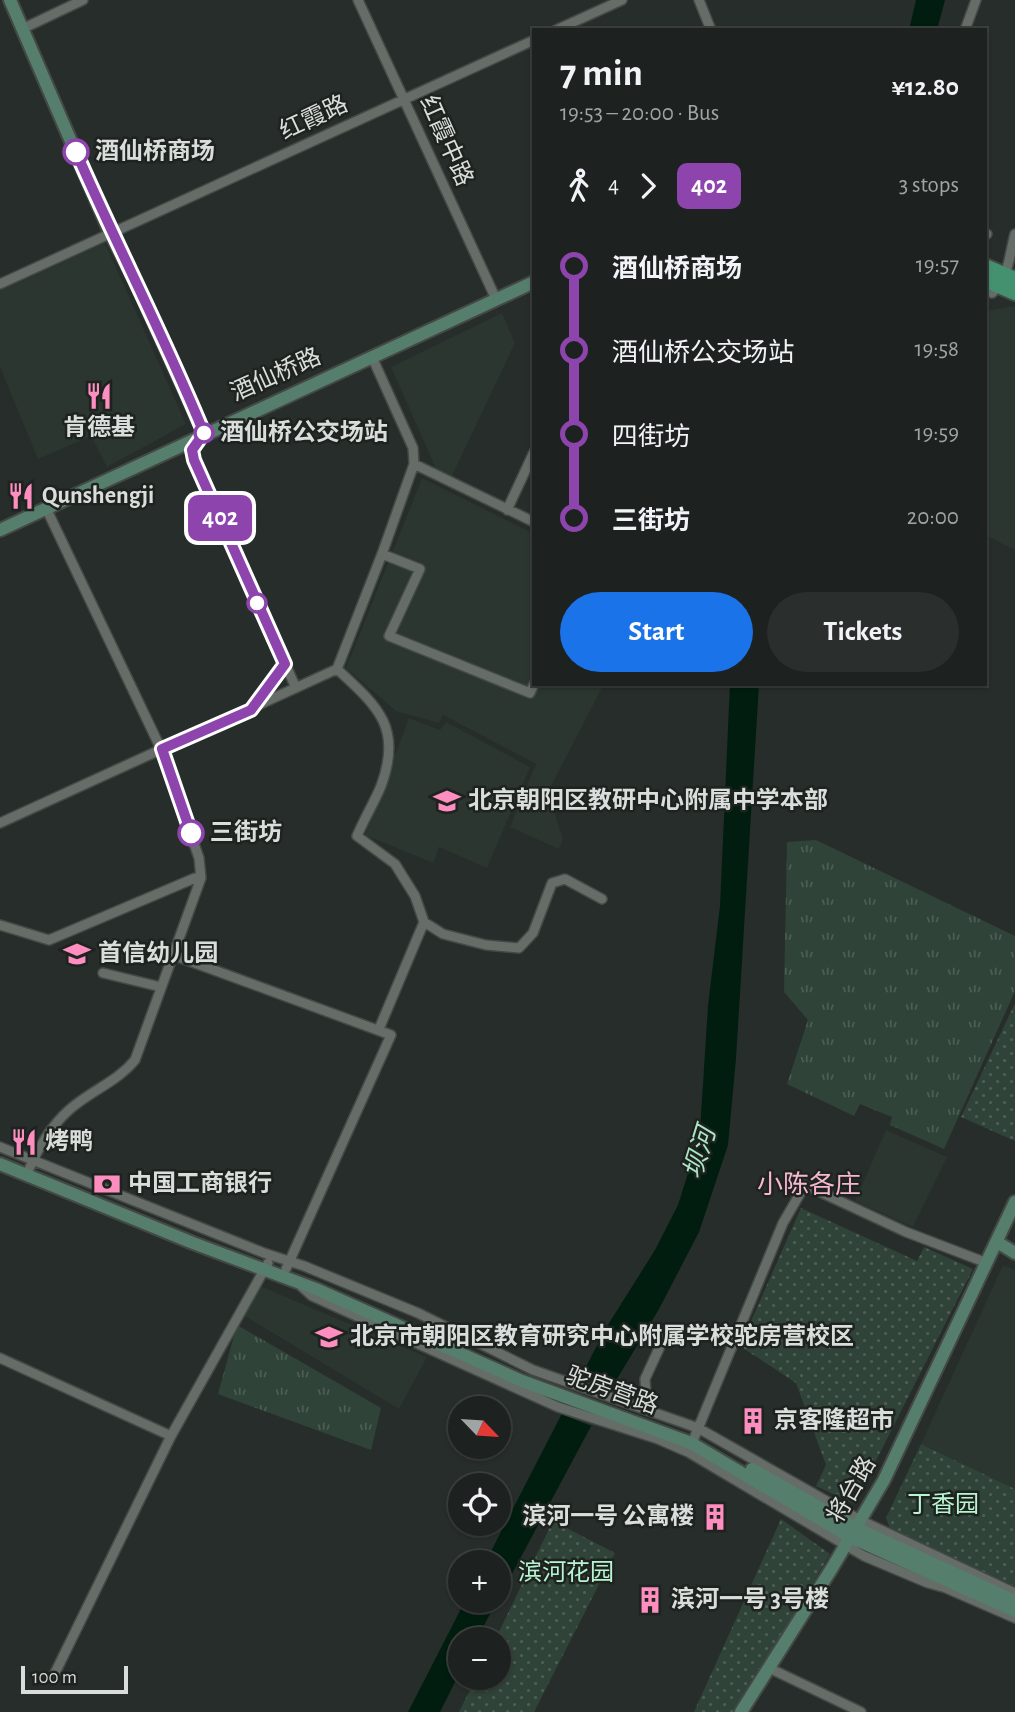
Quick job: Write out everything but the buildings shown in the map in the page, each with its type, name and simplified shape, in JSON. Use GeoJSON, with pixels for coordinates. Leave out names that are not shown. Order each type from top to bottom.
{"type":"FeatureCollection","features":[{"type":"Feature","properties":{"kind":"main road"},"geometry":{"type":"LineString","coordinates":[[987,268],[1015,293]]}},
{"type":"Feature","properties":{"kind":"street"},"geometry":{"type":"LineString","coordinates":[[10,0],[110,232],[136,282],[204,433],[192,450],[194,460],[296,688]]}},
{"type":"Feature","properties":{"kind":"street"},"geometry":{"type":"LineString","coordinates":[[22,29],[83,0]]}},
{"type":"Feature","properties":{"kind":"street","name":"红霞中路"},"geometry":{"type":"LineString","coordinates":[[358,0],[496,299]]}},
{"type":"Feature","properties":{"kind":"street"},"geometry":{"type":"LineString","coordinates":[[560,28],[622,0]]}},
{"type":"Feature","properties":{"kind":"street"},"geometry":{"type":"LineString","coordinates":[[699,0],[710,28]]}},
{"type":"Feature","properties":{"kind":"street"},"geometry":{"type":"LineString","coordinates":[[966,28],[976,0]]}},
{"type":"Feature","properties":{"kind":"street","name":"红霞路"},"geometry":{"type":"LineString","coordinates":[[0,284],[532,41]]}},
{"type":"Feature","properties":{"kind":"street"},"geometry":{"type":"LineString","coordinates":[[1001,282],[1015,234]]}},
{"type":"Feature","properties":{"kind":"street","name":"酒仙桥路"},"geometry":{"type":"LineString","coordinates":[[0,530],[532,283]]}},
{"type":"Feature","properties":{"kind":"street"},"geometry":{"type":"LineString","coordinates":[[0,823],[337,669],[414,464],[413,448],[372,357]]}},
{"type":"Feature","properties":{"kind":"street"},"geometry":{"type":"LineString","coordinates":[[507,510],[532,456]]}},
{"type":"Feature","properties":{"kind":"street"},"geometry":{"type":"LineString","coordinates":[[414,464],[532,521]]}},
{"type":"Feature","properties":{"kind":"street"},"geometry":{"type":"LineString","coordinates":[[30,1167],[52,1130],[69,1110],[124,1073],[135,1060],[201,878],[199,858],[162,749],[46,508]]}},
{"type":"Feature","properties":{"kind":"street"},"geometry":{"type":"LineString","coordinates":[[382,554],[420,569],[389,636],[530,693],[533,686]]}},
{"type":"Feature","properties":{"kind":"street"},"geometry":{"type":"LineString","coordinates":[[251,710],[285,664]]}},
{"type":"Feature","properties":{"kind":"street"},"geometry":{"type":"LineString","coordinates":[[337,669],[369,699],[387,725],[390,751],[381,786],[357,836],[396,864],[415,896],[424,922],[443,934],[486,945],[519,948],[533,933],[552,883],[565,879],[602,899]]}},
{"type":"Feature","properties":{"kind":"street"},"geometry":{"type":"LineString","coordinates":[[0,925],[49,940],[195,878],[201,878]]}},
{"type":"Feature","properties":{"kind":"street"},"geometry":{"type":"LineString","coordinates":[[379,1029],[424,922]]}},
{"type":"Feature","properties":{"kind":"street"},"geometry":{"type":"LineString","coordinates":[[0,1155],[264,1253],[290,1270],[391,1035],[173,955]]}},
{"type":"Feature","properties":{"kind":"street"},"geometry":{"type":"LineString","coordinates":[[103,974],[161,988]]}},
{"type":"Feature","properties":{"kind":"street"},"geometry":{"type":"LineString","coordinates":[[0,1147],[30,1167]]}},
{"type":"Feature","properties":{"kind":"street"},"geometry":{"type":"LineString","coordinates":[[0,1164],[30,1167]]}},
{"type":"Feature","properties":{"kind":"street","name":"驼房营路"},"geometry":{"type":"LineString","coordinates":[[30,1167],[265,1267],[290,1270],[360,1298],[564,1394],[693,1440],[853,1533],[1015,1611]]}},
{"type":"Feature","properties":{"kind":"street"},"geometry":{"type":"LineString","coordinates":[[693,1440],[783,1223],[805,1185],[906,1232],[987,1263]]}},
{"type":"Feature","properties":{"kind":"street","name":"将台路"},"geometry":{"type":"LineString","coordinates":[[741,1712],[853,1533],[898,1451],[1015,1202]]}},
{"type":"Feature","properties":{"kind":"street"},"geometry":{"type":"LineString","coordinates":[[997,1241],[1015,1245]]}},
{"type":"Feature","properties":{"kind":"street"},"geometry":{"type":"LineString","coordinates":[[997,1241],[1015,1253]]}},
{"type":"Feature","properties":{"kind":"street"},"geometry":{"type":"LineString","coordinates":[[55,1673],[171,1436],[265,1267]]}},
{"type":"Feature","properties":{"kind":"street"},"geometry":{"type":"LineString","coordinates":[[647,1410],[645,1379],[668,1329]]}},
{"type":"Feature","properties":{"kind":"street"},"geometry":{"type":"LineString","coordinates":[[0,1358],[171,1436]]}},
{"type":"Feature","properties":{"kind":"street"},"geometry":{"type":"LineString","coordinates":[[614,1412],[647,1410],[693,1440],[853,1533],[901,1572],[1015,1618]]}},
{"type":"Feature","properties":{"kind":"street"},"geometry":{"type":"LineString","coordinates":[[853,1533],[1015,1593]]}},
{"type":"Feature","properties":{"kind":"street","name":"驼房营路"},"geometry":{"type":"LineString","coordinates":[[853,1533],[1015,1601]]}},
{"type":"Feature","properties":{"kind":"street"},"geometry":{"type":"LineString","coordinates":[[769,1668],[861,1712]]}},
{"type":"Feature","properties":{"kind":"shaded area"},"geometry":{"type":"Polygon","coordinates":[[[105,243],[186,424],[107,467],[91,436],[38,459],[0,367],[0,291],[105,243]]]}},
{"type":"Feature","properties":{"kind":"shaded area"},"geometry":{"type":"Polygon","coordinates":[[[1015,306],[1015,550],[987,536],[987,311],[1015,306]]]}},
{"type":"Feature","properties":{"kind":"shaded area"},"geometry":{"type":"Polygon","coordinates":[[[502,313],[515,343],[451,478],[437,471],[391,367],[502,313]]]}},
{"type":"Feature","properties":{"kind":"shaded area"},"geometry":{"type":"Polygon","coordinates":[[[422,478],[532,533],[532,686],[603,686],[548,792],[563,839],[559,849],[510,827],[536,764],[443,715],[439,723],[396,711],[346,668],[422,478]]]}},
{"type":"Feature","properties":{"kind":"shaded area","name":"北京朝阳区教研中心附属中学本部"},"geometry":{"type":"Polygon","coordinates":[[[409,718],[440,730],[446,722],[530,767],[487,868],[439,847],[433,863],[365,835],[409,718]]]}},
{"type":"Feature","properties":{"kind":"shaded area"},"geometry":{"type":"Polygon","coordinates":[[[886,1130],[947,1157],[913,1227],[855,1201],[886,1130]]]}},
{"type":"Feature","properties":{"kind":"shaded area"},"geometry":{"type":"Polygon","coordinates":[[[1003,1265],[1015,1270],[1015,1489],[921,1444],[1003,1265]]]}},
{"type":"Feature","properties":{"kind":"shaded area","name":"北京市朝阳区教育研究中心附属学校驼房营校区"},"geometry":{"type":"Polygon","coordinates":[[[260,1286],[427,1357],[399,1409],[245,1316],[260,1286]]]}},
{"type":"Feature","properties":{"kind":"green space"},"geometry":{"type":"Polygon","coordinates":[[[816,840],[1015,936],[1015,991],[944,1149],[890,1125],[892,1117],[860,1104],[854,1116],[787,1084],[808,1020],[784,992],[787,842],[816,840]]]}},
{"type":"Feature","properties":{"kind":"green space"},"geometry":{"type":"Polygon","coordinates":[[[1015,1003],[1015,1141],[961,1117],[1015,1003]]]}},
{"type":"Feature","properties":{"kind":"green space"},"geometry":{"type":"Polygon","coordinates":[[[801,1208],[917,1261],[924,1247],[973,1269],[854,1504],[816,1486],[826,1465],[796,1383],[740,1346],[801,1208]]]}},
{"type":"Feature","properties":{"kind":"green space"},"geometry":{"type":"Polygon","coordinates":[[[237,1325],[381,1408],[371,1450],[218,1394],[237,1325]]]}},
{"type":"Feature","properties":{"kind":"green space","name":"丁香园"},"geometry":{"type":"Polygon","coordinates":[[[921,1444],[1015,1489],[1015,1586],[892,1533],[886,1518],[921,1444]]]}},
{"type":"Feature","properties":{"kind":"green space"},"geometry":{"type":"Polygon","coordinates":[[[781,1519],[830,1554],[737,1712],[694,1712],[781,1519]]]}},
{"type":"Feature","properties":{"kind":"green space","name":"滨河花园"},"geometry":{"type":"Polygon","coordinates":[[[553,1521],[615,1553],[534,1712],[459,1712],[470,1690],[511,1690],[511,1627],[501,1627],[508,1613],[511,1613],[511,1607],[553,1521]]]}},
{"type":"Feature","properties":{"kind":"water"},"geometry":{"type":"Polygon","coordinates":[[[916,0],[945,0],[938,28],[909,28],[916,0]]]}},
{"type":"Feature","properties":{"kind":"water","name":"坝河"},"geometry":{"type":"Polygon","coordinates":[[[730,686],[759,686],[736,1058],[728,1145],[699,1232],[511,1576],[511,1550],[492,1550],[499,1536],[511,1536],[511,1513],[606,1328],[655,1250],[678,1205],[700,1131],[708,1006],[720,906],[730,686]]]}},
{"type":"Feature","properties":{"kind":"water"},"geometry":{"type":"Polygon","coordinates":[[[459,1613],[491,1613],[483,1627],[452,1627],[459,1613]]]}},
{"type":"Feature","properties":{"kind":"water"},"geometry":{"type":"Polygon","coordinates":[[[448,1634],[448,1690],[451,1690],[440,1712],[408,1712],[448,1634]]]}},
{"type":"Feature","properties":{"kind":"pier"},"geometry":{"type":"Polygon","coordinates":[[[579,1373],[616,1387],[594,1427],[558,1413],[579,1373]]]}},
{"type":"Feature","properties":{"kind":"bus line","name":"402"},"geometry":{"type":"LineString","coordinates":[[76,152],[110,232],[136,282],[204,433],[192,450],[194,460],[285,664],[251,710],[162,749],[191,833]]}},
{"type":"Feature","properties":{"kind":"place","name":"酒仙桥商场"},"geometry":{"type":"Point","coordinates":[76,152]}},
{"type":"Feature","properties":{"kind":"place","name":"肯德基"},"geometry":{"type":"Point","coordinates":[99,396]}},
{"type":"Feature","properties":{"kind":"place","name":"酒仙桥公交场站"},"geometry":{"type":"Point","coordinates":[204,433]}},
{"type":"Feature","properties":{"kind":"place","name":"Qunshengji"},"geometry":{"type":"Point","coordinates":[21,496]}},
{"type":"Feature","properties":{"kind":"place","name":"北京朝阳区教研中心附属中学本部"},"geometry":{"type":"Point","coordinates":[447,801]}},
{"type":"Feature","properties":{"kind":"place","name":"三街坊"},"geometry":{"type":"Point","coordinates":[191,833]}},
{"type":"Feature","properties":{"kind":"place","name":"首信幼儿园"},"geometry":{"type":"Point","coordinates":[77,954]}},
{"type":"Feature","properties":{"kind":"place","name":"烤鸭"},"geometry":{"type":"Point","coordinates":[24,1142]}},
{"type":"Feature","properties":{"kind":"place","name":"中国工商银行"},"geometry":{"type":"Point","coordinates":[107,1184]}},
{"type":"Feature","properties":{"kind":"place","name":"北京市朝阳区教育研究中心附属学校驼房营校区"},"geometry":{"type":"Point","coordinates":[329,1337]}},
{"type":"Feature","properties":{"kind":"place","name":"京客隆超市"},"geometry":{"type":"Point","coordinates":[753,1421]}},
{"type":"Feature","properties":{"kind":"place","name":"滨河一号 公寓楼"},"geometry":{"type":"Point","coordinates":[715,1517]}},
{"type":"Feature","properties":{"kind":"place","name":"滨河一号 3号楼"},"geometry":{"type":"Point","coordinates":[650,1600]}},
{"type":"Feature","properties":{"kind":"district","name":"小陈各庄"},"geometry":{"type":"Point","coordinates":[809,1185]}}]}
